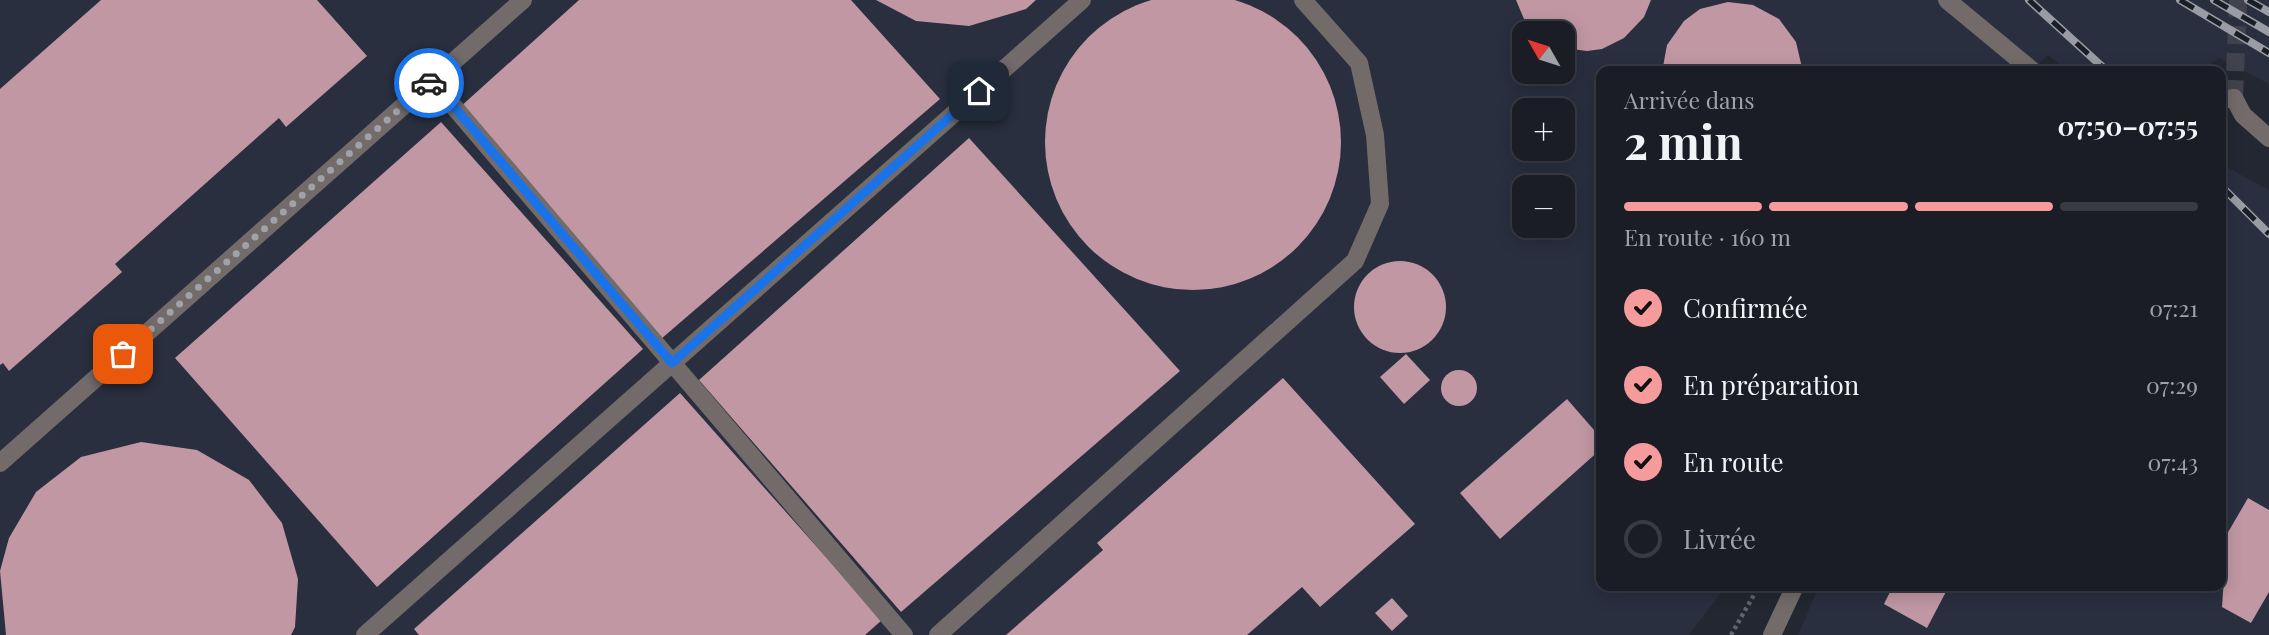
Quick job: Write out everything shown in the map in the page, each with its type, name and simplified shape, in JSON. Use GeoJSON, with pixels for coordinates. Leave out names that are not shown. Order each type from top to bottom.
{"type":"FeatureCollection","features":[{"type":"Feature","properties":{"kind":"street"},"geometry":{"type":"LineString","coordinates":[[0,463],[523,0]]}},
{"type":"Feature","properties":{"kind":"street"},"geometry":{"type":"LineString","coordinates":[[365,635],[1082,0]]}},
{"type":"Feature","properties":{"kind":"street"},"geometry":{"type":"LineString","coordinates":[[938,635],[1354,261],[1380,204],[1375,135],[1359,63],[1303,0]]}},
{"type":"Feature","properties":{"kind":"street"},"geometry":{"type":"LineString","coordinates":[[1947,0],[2027,66]]}},
{"type":"Feature","properties":{"kind":"street"},"geometry":{"type":"LineString","coordinates":[[432,81],[904,635]]}},
{"type":"Feature","properties":{"kind":"street"},"geometry":{"type":"LineString","coordinates":[[2227,99],[2269,138]]}},
{"type":"Feature","properties":{"kind":"street"},"geometry":{"type":"LineString","coordinates":[[1772,635],[1794,591]]}},
{"type":"Feature","properties":{"kind":"path"},"geometry":{"type":"LineString","coordinates":[[1731,635],[1756,591]]}},
{"type":"Feature","properties":{"kind":"shaded area"},"geometry":{"type":"Polygon","coordinates":[[[0,0],[2269,0],[2269,84],[2219,58],[2208,66],[2062,66],[2048,55],[2036,66],[1596,66],[1596,591],[1722,591],[1689,635],[0,635],[0,0]]]}},
{"type":"Feature","properties":{"kind":"shaded area"},"geometry":{"type":"Polygon","coordinates":[[[2226,167],[2269,190],[2269,635],[1798,635],[1817,591],[2226,591],[2226,167]]]}},
{"type":"Feature","properties":{"kind":"building"},"geometry":{"type":"Polygon","coordinates":[[[1155,-1],[1231,-1],[1250,5],[1275,19],[1298,37],[1324,72],[1335,99],[1340,127],[1340,157],[1335,185],[1324,212],[1307,236],[1298,247],[1263,273],[1236,284],[1208,289],[1178,289],[1150,284],[1123,273],[1099,256],[1088,247],[1062,212],[1051,185],[1046,157],[1046,127],[1051,99],[1070,60],[1088,37],[1111,19],[1136,5],[1155,-1]]]}},
{"type":"Feature","properties":{"kind":"building"},"geometry":{"type":"Polygon","coordinates":[[[101,0],[317,0],[367,56],[286,127],[279,118],[115,264],[122,272],[9,371],[3,363],[0,365],[0,89],[101,0]]]}},
{"type":"Feature","properties":{"kind":"building"},"geometry":{"type":"Polygon","coordinates":[[[579,0],[851,0],[940,99],[661,339],[459,108],[579,0]]]}},
{"type":"Feature","properties":{"kind":"building"},"geometry":{"type":"Polygon","coordinates":[[[876,0],[1036,0],[1026,9],[969,26],[916,21],[876,0]]]}},
{"type":"Feature","properties":{"kind":"building"},"geometry":{"type":"Polygon","coordinates":[[[1516,0],[1651,0],[1644,17],[1624,38],[1602,49],[1575,50],[1575,21],[1524,19],[1516,0]]]}},
{"type":"Feature","properties":{"kind":"building"},"geometry":{"type":"Polygon","coordinates":[[[1728,2],[1753,5],[1779,19],[1796,42],[1802,66],[1663,66],[1667,45],[1684,21],[1700,9],[1728,2]]]}},
{"type":"Feature","properties":{"kind":"building"},"geometry":{"type":"Polygon","coordinates":[[[441,122],[643,349],[377,587],[175,358],[441,122]]]}},
{"type":"Feature","properties":{"kind":"building"},"geometry":{"type":"Polygon","coordinates":[[[969,138],[1180,371],[901,612],[699,380],[969,138]]]}},
{"type":"Feature","properties":{"kind":"building"},"geometry":{"type":"Polygon","coordinates":[[[1400,261],[1417,265],[1432,275],[1442,290],[1446,307],[1442,324],[1432,339],[1417,349],[1400,353],[1383,349],[1368,339],[1358,324],[1354,307],[1358,290],[1368,275],[1383,265],[1400,261]]]}},
{"type":"Feature","properties":{"kind":"building"},"geometry":{"type":"Polygon","coordinates":[[[1406,354],[1430,380],[1404,404],[1380,377],[1406,354]]]}},
{"type":"Feature","properties":{"kind":"building"},"geometry":{"type":"Polygon","coordinates":[[[1459,370],[1472,375],[1477,388],[1472,401],[1459,406],[1446,401],[1441,388],[1446,375],[1459,370]]]}},
{"type":"Feature","properties":{"kind":"building"},"geometry":{"type":"Polygon","coordinates":[[[1283,378],[1415,524],[1320,607],[1302,587],[1247,635],[1006,635],[1103,550],[1097,543],[1283,378]]]}},
{"type":"Feature","properties":{"kind":"building"},"geometry":{"type":"Polygon","coordinates":[[[680,393],[882,620],[865,635],[419,635],[414,629],[680,393]]]}},
{"type":"Feature","properties":{"kind":"building"},"geometry":{"type":"Polygon","coordinates":[[[1567,399],[1596,432],[1596,453],[1500,539],[1460,493],[1567,399]]]}},
{"type":"Feature","properties":{"kind":"building"},"geometry":{"type":"Polygon","coordinates":[[[141,442],[197,450],[249,480],[282,523],[298,579],[295,627],[291,635],[6,635],[0,571],[9,538],[36,492],[81,457],[141,442]]]}},
{"type":"Feature","properties":{"kind":"building"},"geometry":{"type":"Polygon","coordinates":[[[2248,498],[2269,510],[2269,592],[2251,623],[2222,607],[2223,591],[2226,591],[2227,534],[2248,498]]]}},
{"type":"Feature","properties":{"kind":"building"},"geometry":{"type":"Polygon","coordinates":[[[1890,591],[1946,591],[1927,628],[1884,604],[1890,591]]]}},
{"type":"Feature","properties":{"kind":"building"},"geometry":{"type":"Polygon","coordinates":[[[1392,598],[1408,616],[1392,631],[1375,613],[1392,598]]]}},
{"type":"Feature","properties":{"kind":"tunnel"},"geometry":{"type":"LineString","coordinates":[[2234,98],[2238,0]]}},
{"type":"Feature","properties":{"kind":"railway"},"geometry":{"type":"LineString","coordinates":[[2029,0],[2101,66]]}},
{"type":"Feature","properties":{"kind":"railway"},"geometry":{"type":"LineString","coordinates":[[2180,0],[2269,53]]}},
{"type":"Feature","properties":{"kind":"railway"},"geometry":{"type":"LineString","coordinates":[[2214,0],[2269,32]]}},
{"type":"Feature","properties":{"kind":"railway"},"geometry":{"type":"LineString","coordinates":[[2248,0],[2269,12]]}},
{"type":"Feature","properties":{"kind":"railway"},"geometry":{"type":"LineString","coordinates":[[2226,191],[2269,234]]}},
{"type":"Feature","properties":{"kind":"way so far"},"geometry":{"type":"LineString","coordinates":[[123,354],[429,83]]}},
{"type":"Feature","properties":{"kind":"route"},"geometry":{"type":"LineString","coordinates":[[429,83],[432,81],[672,363],[979,91]]}}]}
